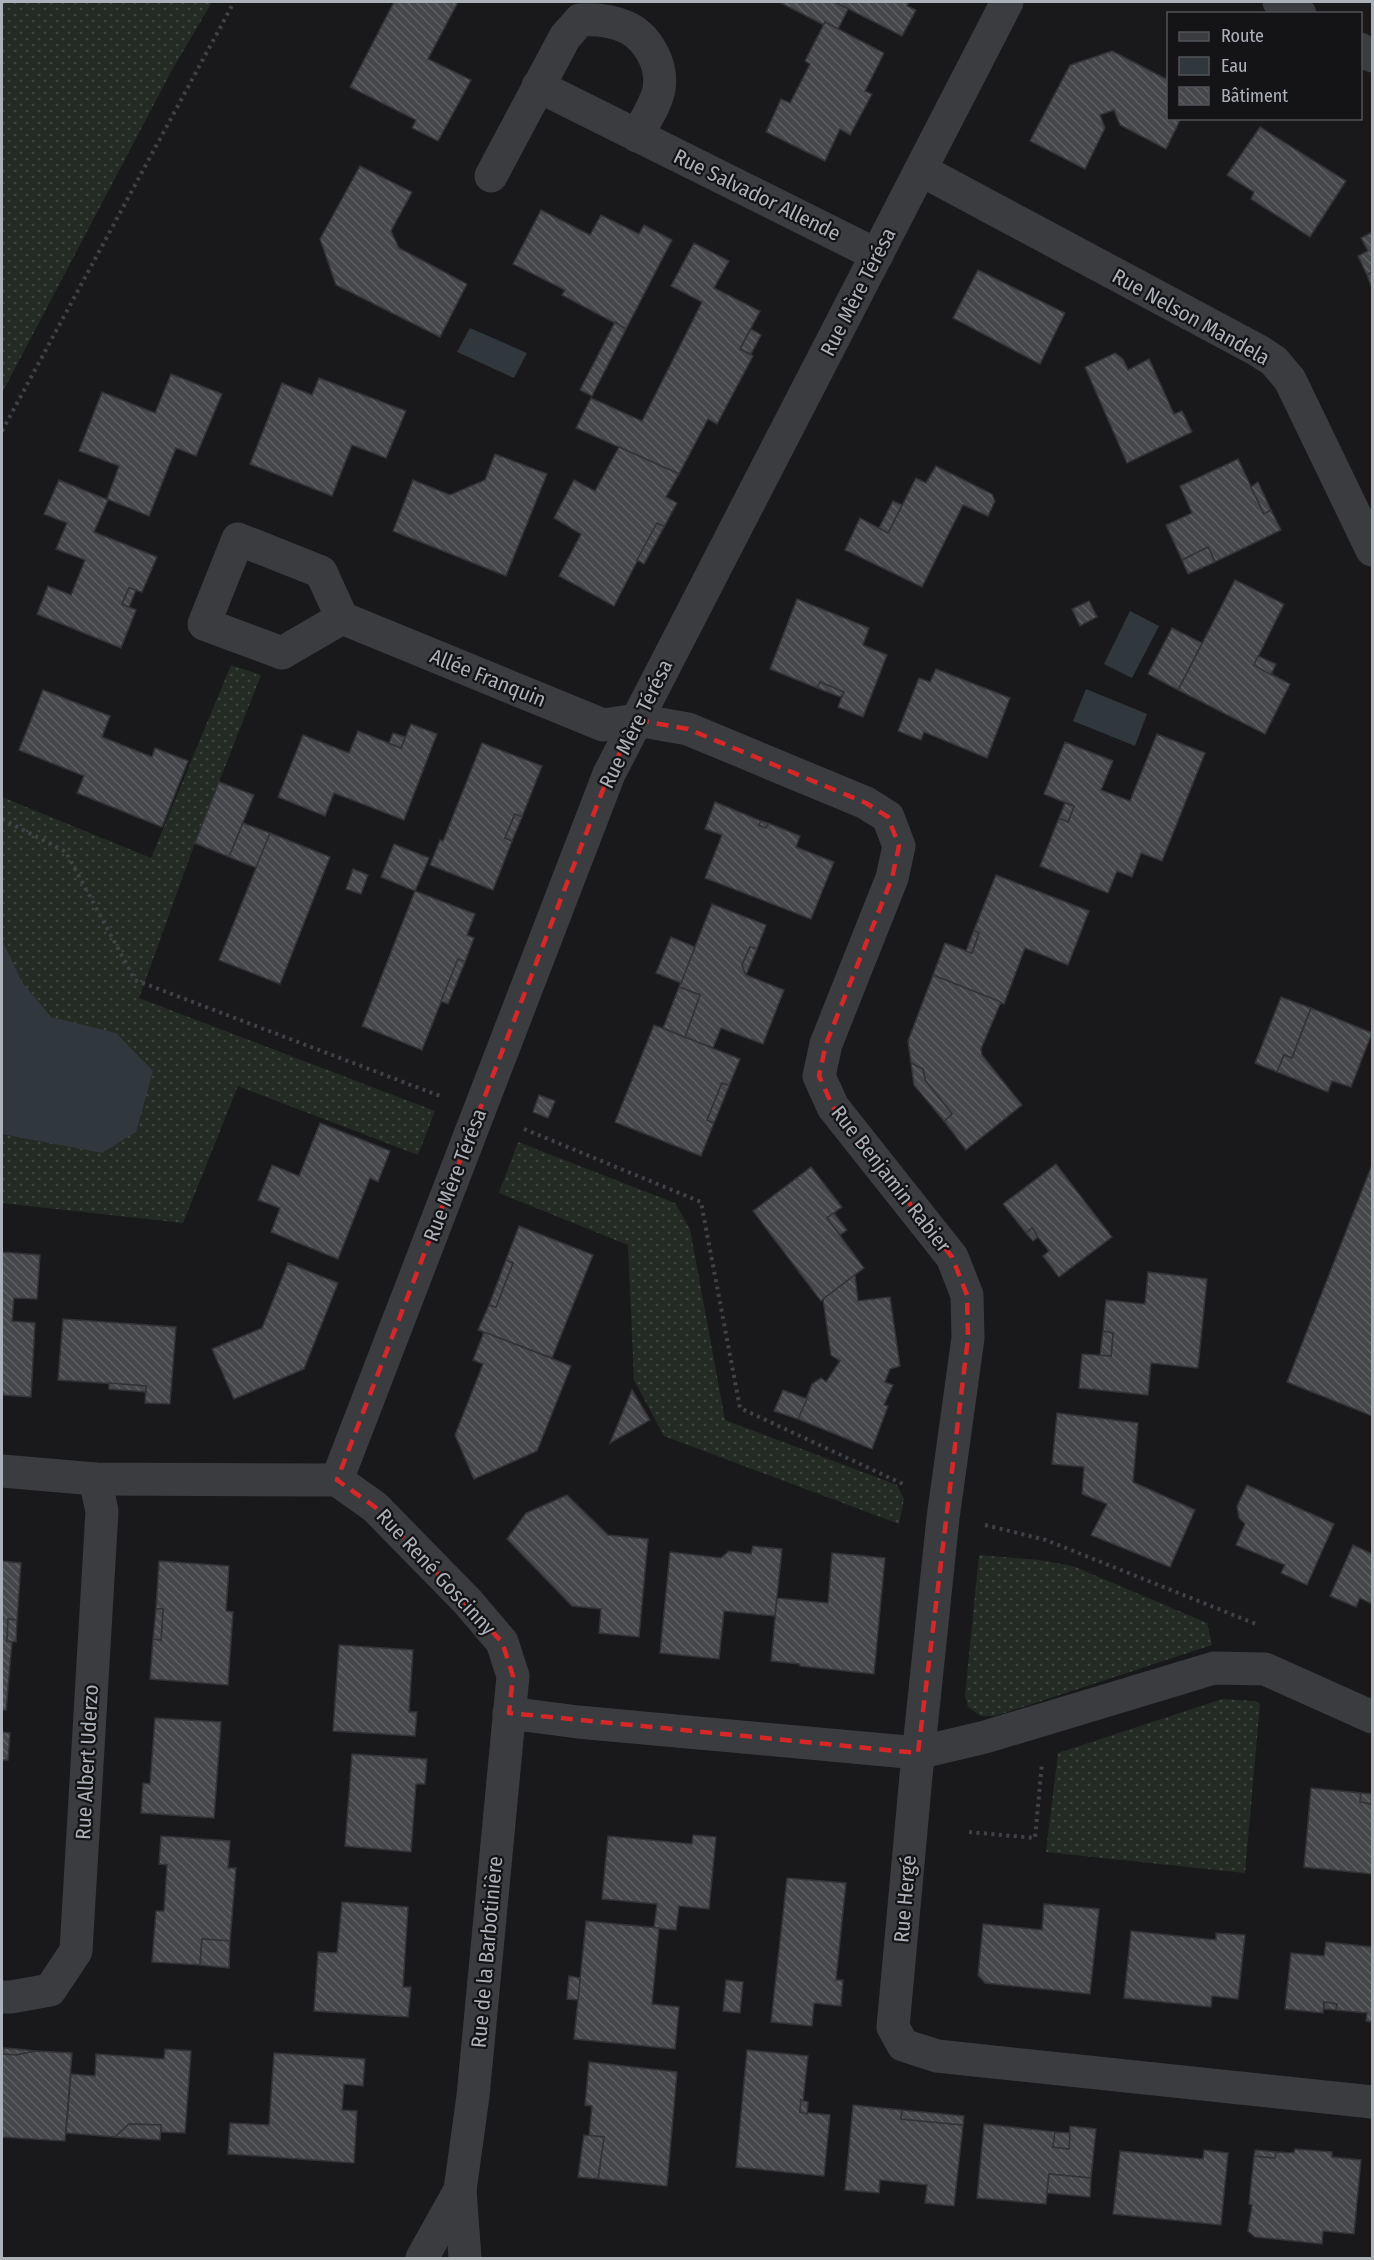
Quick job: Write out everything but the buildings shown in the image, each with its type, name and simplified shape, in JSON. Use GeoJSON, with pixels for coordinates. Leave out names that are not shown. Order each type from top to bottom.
{"type":"FeatureCollection","features":[{"type":"Feature","properties":{"kind":"street","name":"Rue Mère Térésa"},"geometry":{"type":"LineString","coordinates":[[338,1480],[609,774],[1007,2]]}},
{"type":"Feature","properties":{"kind":"street"},"geometry":{"type":"LineString","coordinates":[[1279,2],[1296,12]]}},
{"type":"Feature","properties":{"kind":"street"},"geometry":{"type":"LineString","coordinates":[[491,176],[565,37],[580,20],[601,19],[628,27],[650,48],[659,65],[659,89],[637,136]]}},
{"type":"Feature","properties":{"kind":"street","name":"Rue Salvador Allende"},"geometry":{"type":"LineString","coordinates":[[538,86],[877,255]]}},
{"type":"Feature","properties":{"kind":"street","name":"Rue Nelson Mandela"},"geometry":{"type":"LineString","coordinates":[[921,170],[1274,361],[1290,381],[1372,550]]}},
{"type":"Feature","properties":{"kind":"street","name":"Allée Franquin"},"geometry":{"type":"LineString","coordinates":[[342,618],[603,725],[637,720]]}},
{"type":"Feature","properties":{"kind":"street","name":"Rue Benjamin Rabier"},"geometry":{"type":"LineString","coordinates":[[637,720],[688,729],[866,803],[888,817],[899,846],[892,878],[826,1044],[819,1076],[833,1107],[952,1257],[967,1295],[968,1338],[943,1518],[918,1753]]}},
{"type":"Feature","properties":{"kind":"street"},"geometry":{"type":"LineString","coordinates":[[2,1471],[95,1479],[338,1480]]}},
{"type":"Feature","properties":{"kind":"street","name":"Rue Albert Uderzo"},"geometry":{"type":"LineString","coordinates":[[2,1997],[50,1990],[76,1951],[102,1511],[95,1479]]}},
{"type":"Feature","properties":{"kind":"street","name":"Rue René Goscinny"},"geometry":{"type":"LineString","coordinates":[[338,1480],[375,1508],[467,1601],[502,1642],[513,1676],[509,1713]]}},
{"type":"Feature","properties":{"kind":"street"},"geometry":{"type":"LineString","coordinates":[[509,1713],[578,1722],[918,1753],[985,1737],[1214,1668],[1265,1669],[1372,1716]]}},
{"type":"Feature","properties":{"kind":"street","name":"Rue de la Barbotinière"},"geometry":{"type":"LineString","coordinates":[[465,2259],[460,2190],[473,2096],[509,1713]]}},
{"type":"Feature","properties":{"kind":"street","name":"Rue Hergé"},"geometry":{"type":"LineString","coordinates":[[918,1753],[893,2027],[903,2045],[937,2056],[1372,2102]]}},
{"type":"Feature","properties":{"kind":"street","name":"Rue de la Barbotinière"},"geometry":{"type":"LineString","coordinates":[[422,2259],[460,2190]]}},
{"type":"Feature","properties":{"kind":"path"},"geometry":{"type":"LineString","coordinates":[[2,431],[234,2]]}},
{"type":"Feature","properties":{"kind":"path"},"geometry":{"type":"LineString","coordinates":[[2,819],[66,852],[135,980],[447,1098]]}},
{"type":"Feature","properties":{"kind":"path"},"geometry":{"type":"LineString","coordinates":[[524,1129],[700,1202],[740,1408],[903,1482],[906,1490]]}},
{"type":"Feature","properties":{"kind":"path"},"geometry":{"type":"LineString","coordinates":[[983,1524],[1046,1540],[1263,1627]]}},
{"type":"Feature","properties":{"kind":"path"},"geometry":{"type":"LineString","coordinates":[[969,1832],[1035,1838],[1043,1753]]}},
{"type":"Feature","properties":{"kind":"highlighted area"},"geometry":{"type":"Polygon","coordinates":[[[637,720],[688,729],[866,803],[888,817],[899,846],[892,878],[826,1044],[819,1076],[833,1107],[952,1257],[967,1295],[968,1338],[918,1753],[509,1713],[513,1676],[502,1642],[375,1507],[337,1480],[609,774],[637,720]]]}},
{"type":"Feature","properties":{"kind":"shaded area"},"geometry":{"type":"Polygon","coordinates":[[[2,2],[212,2],[172,70],[2,393],[2,2]]]}},
{"type":"Feature","properties":{"kind":"shaded area"},"geometry":{"type":"Polygon","coordinates":[[[231,665],[261,675],[195,843],[139,998],[435,1111],[418,1155],[238,1086],[183,1223],[2,1203],[2,797],[151,858],[231,665]]]}},
{"type":"Feature","properties":{"kind":"shaded area"},"geometry":{"type":"Polygon","coordinates":[[[518,1142],[675,1203],[690,1229],[725,1420],[897,1485],[904,1499],[899,1524],[664,1436],[634,1380],[628,1245],[499,1193],[518,1142]]]}},
{"type":"Feature","properties":{"kind":"shaded area"},"geometry":{"type":"Polygon","coordinates":[[[979,1555],[1040,1560],[1073,1566],[1207,1623],[1212,1645],[995,1716],[981,1716],[968,1707],[965,1695],[979,1555]]]}},
{"type":"Feature","properties":{"kind":"shaded area"},"geometry":{"type":"Polygon","coordinates":[[[1222,1699],[1255,1701],[1260,1704],[1245,1873],[1046,1852],[1058,1753],[1222,1699]]]}},
{"type":"Feature","properties":{"kind":"water"},"geometry":{"type":"Polygon","coordinates":[[[470,328],[527,353],[514,378],[457,352],[470,328]]]}},
{"type":"Feature","properties":{"kind":"water"},"geometry":{"type":"Polygon","coordinates":[[[1130,611],[1159,626],[1132,678],[1104,664],[1130,611]]]}},
{"type":"Feature","properties":{"kind":"water"},"geometry":{"type":"Polygon","coordinates":[[[1086,689],[1147,714],[1135,746],[1073,721],[1086,689]]]}},
{"type":"Feature","properties":{"kind":"water"},"geometry":{"type":"Polygon","coordinates":[[[2,940],[22,982],[51,1017],[116,1033],[153,1071],[136,1132],[102,1153],[2,1134],[2,940]]]}}]}
